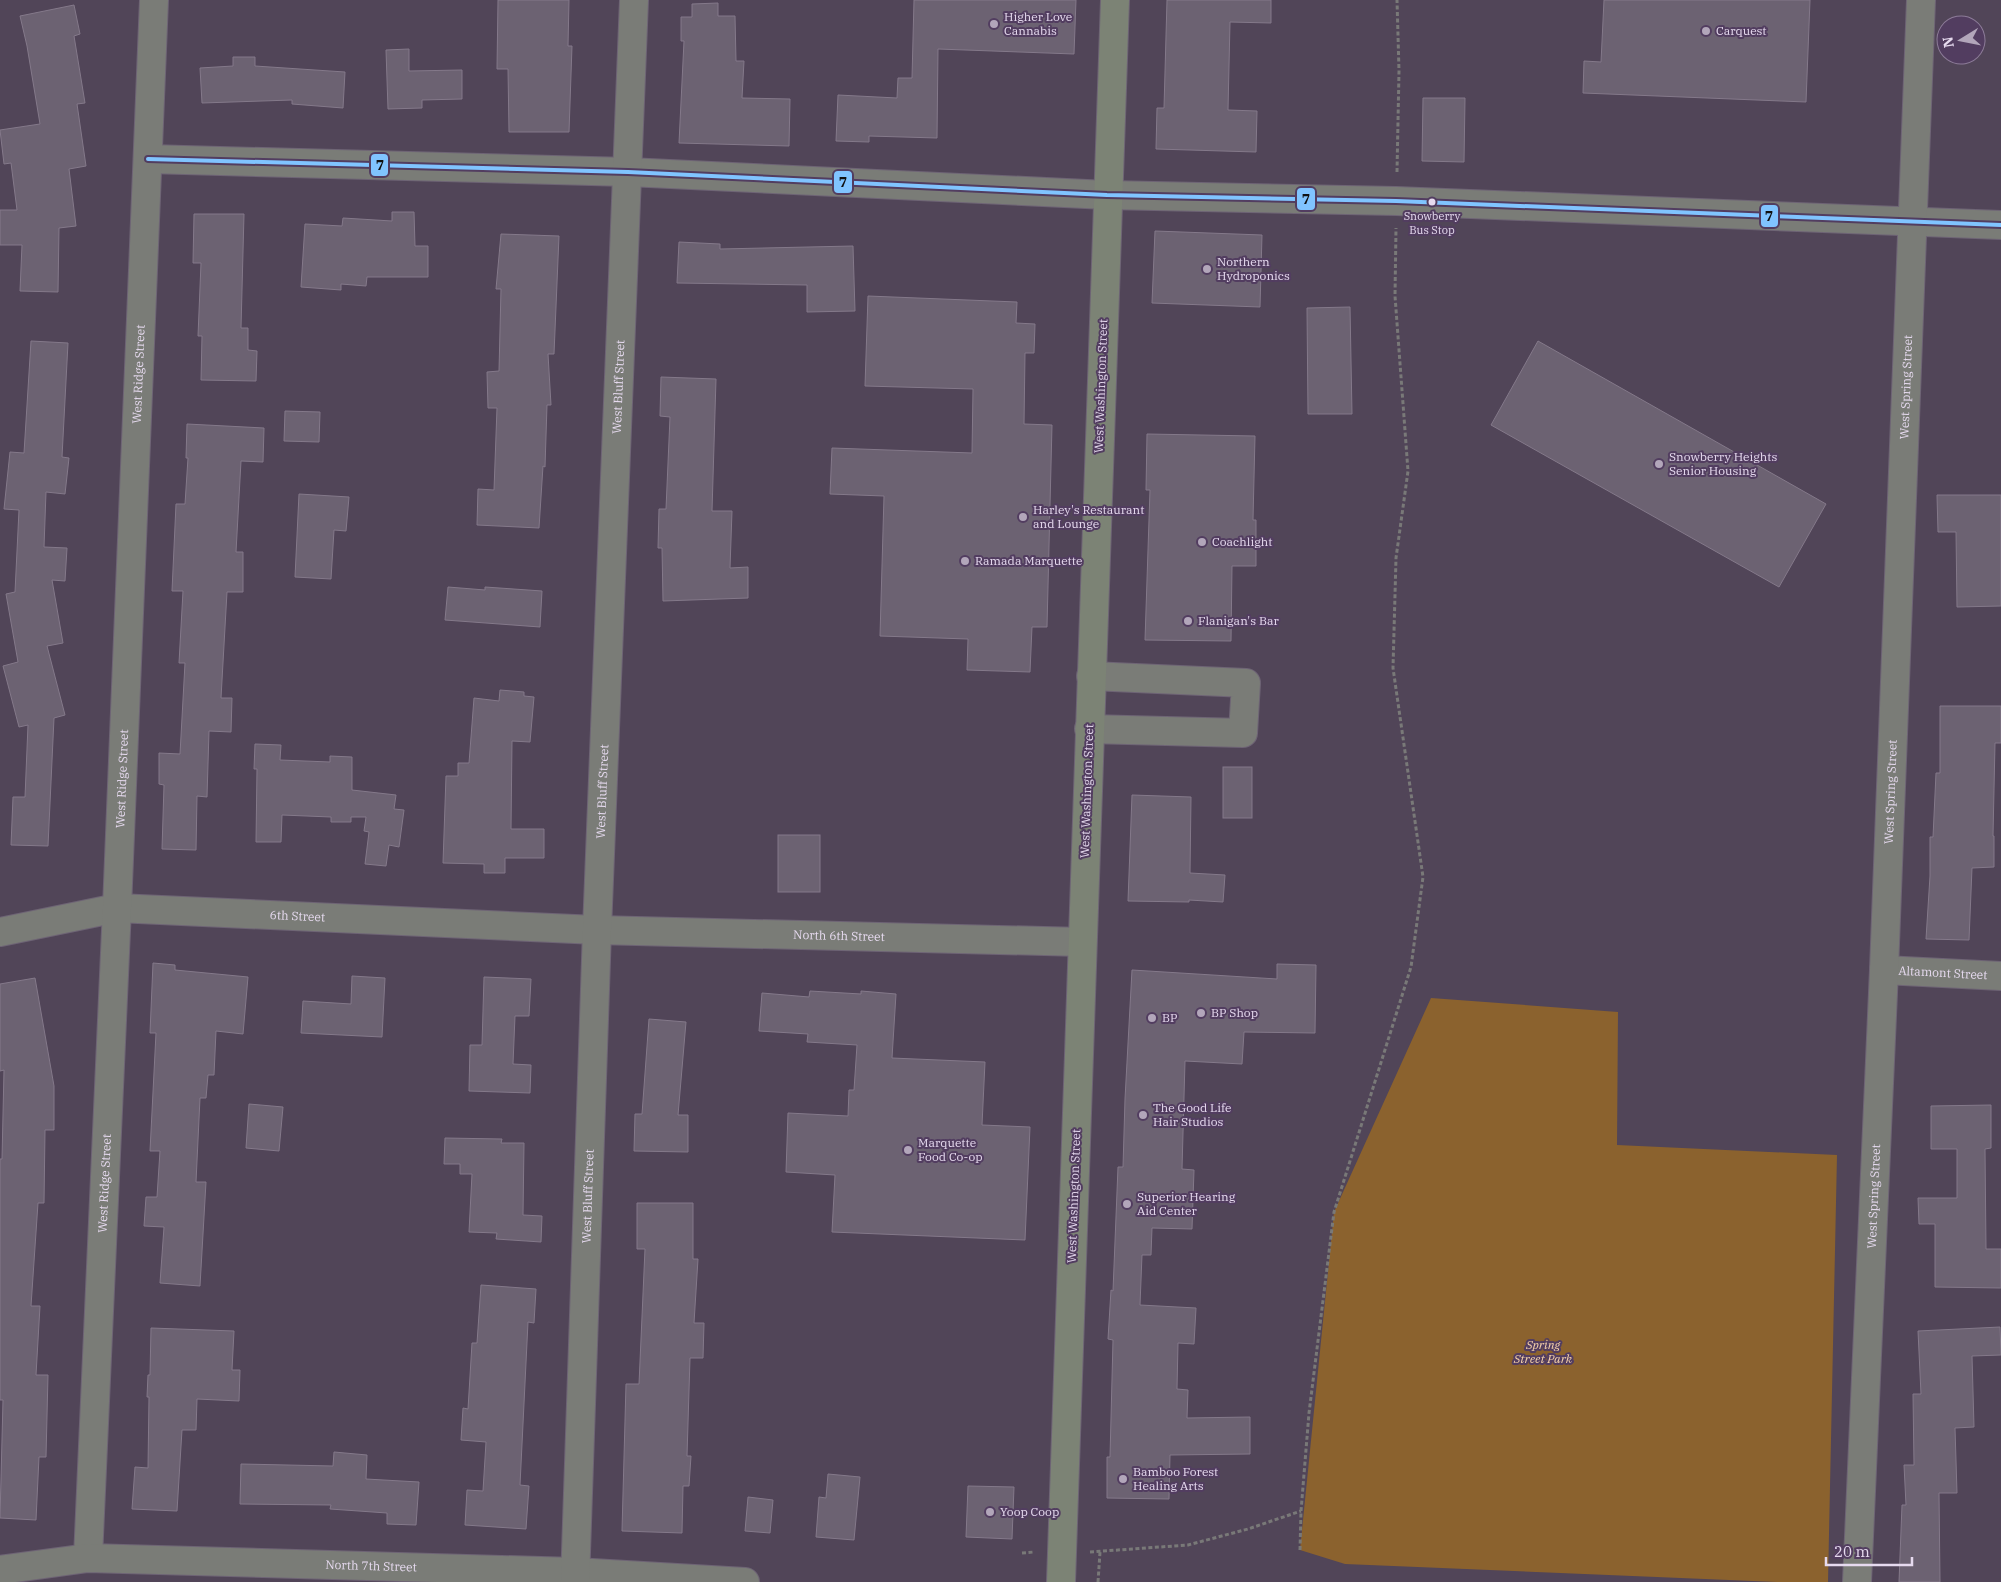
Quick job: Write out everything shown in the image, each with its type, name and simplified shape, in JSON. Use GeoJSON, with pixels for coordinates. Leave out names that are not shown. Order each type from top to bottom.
{"type":"FeatureCollection","features":[{"type":"Feature","properties":{"kind":"main road","name":"West Washington Street"},"geometry":{"type":"LineString","coordinates":[[1060,1582],[1115,0]]}},
{"type":"Feature","properties":{"kind":"street","name":"West Ridge Street"},"geometry":{"type":"LineString","coordinates":[[88,1558],[154,0]]}},
{"type":"Feature","properties":{"kind":"street","name":"West Bluff Street"},"geometry":{"type":"LineString","coordinates":[[575,1577],[597,930],[634,0]]}},
{"type":"Feature","properties":{"kind":"street","name":"West Spring Street"},"geometry":{"type":"LineString","coordinates":[[1857,1582],[1884,970],[1921,0]]}},
{"type":"Feature","properties":{"kind":"street"},"geometry":{"type":"LineString","coordinates":[[148,159],[628,172],[1107,195],[1396,201],[2001,225]]}},
{"type":"Feature","properties":{"kind":"street"},"geometry":{"type":"LineString","coordinates":[[1089,729],[1243,733],[1246,683],[1091,676]]}},
{"type":"Feature","properties":{"kind":"street","name":"6th Street"},"geometry":{"type":"LineString","coordinates":[[0,932],[117,908],[597,930]]}},
{"type":"Feature","properties":{"kind":"street","name":"North 6th Street"},"geometry":{"type":"LineString","coordinates":[[597,930],[1082,942]]}},
{"type":"Feature","properties":{"kind":"street","name":"Altamont Street"},"geometry":{"type":"LineString","coordinates":[[1884,970],[2001,976]]}},
{"type":"Feature","properties":{"kind":"street","name":"North 7th Street"},"geometry":{"type":"LineString","coordinates":[[0,1570],[88,1558],[745,1582]]}},
{"type":"Feature","properties":{"kind":"path"},"geometry":{"type":"LineString","coordinates":[[1300,1550],[1301,1511],[1309,1413],[1334,1212],[1411,967],[1422,877],[1393,668],[1396,558],[1408,470],[1395,296],[1399,71],[1397,0]]}},
{"type":"Feature","properties":{"kind":"path"},"geometry":{"type":"LineString","coordinates":[[1098,1582],[1100,1552],[1188,1546],[1248,1530],[1301,1511]]}},
{"type":"Feature","properties":{"kind":"green space","name":"Spring Street Park"},"geometry":{"type":"Polygon","coordinates":[[[1431,998],[1618,1012],[1617,1145],[1837,1155],[1828,1582],[1777,1582],[1345,1564],[1300,1550],[1334,1212],[1431,998]]]}},
{"type":"Feature","properties":{"kind":"building"},"geometry":{"type":"Polygon","coordinates":[[[498,0],[569,0],[568,46],[572,46],[569,132],[509,132],[508,69],[497,69],[498,0]]]}},
{"type":"Feature","properties":{"kind":"building"},"geometry":{"type":"Polygon","coordinates":[[[914,0],[1076,0],[1074,54],[938,49],[937,138],[869,136],[869,142],[836,141],[838,95],[897,98],[898,78],[912,78],[914,0]]]}},
{"type":"Feature","properties":{"kind":"building"},"geometry":{"type":"Polygon","coordinates":[[[1167,0],[1271,0],[1271,23],[1230,22],[1228,110],[1257,111],[1256,152],[1156,149],[1157,108],[1164,108],[1167,0]]]}},
{"type":"Feature","properties":{"kind":"building","name":"Carquest"},"geometry":{"type":"Polygon","coordinates":[[[1604,0],[1810,0],[1806,102],[1583,93],[1584,61],[1601,62],[1604,0]]]}},
{"type":"Feature","properties":{"kind":"building"},"geometry":{"type":"Polygon","coordinates":[[[718,3],[718,16],[735,16],[736,61],[744,61],[742,98],[790,99],[789,146],[679,143],[684,41],[681,41],[681,17],[692,17],[692,4],[718,3]]]}},
{"type":"Feature","properties":{"kind":"building"},"geometry":{"type":"Polygon","coordinates":[[[74,5],[80,34],[74,36],[85,103],[77,104],[86,166],[69,169],[76,226],[59,228],[58,292],[20,291],[22,245],[0,245],[0,210],[17,210],[11,163],[4,164],[0,130],[40,124],[20,16],[74,5]]]}},
{"type":"Feature","properties":{"kind":"building"},"geometry":{"type":"Polygon","coordinates":[[[409,49],[409,71],[462,70],[462,99],[422,100],[422,108],[388,109],[386,50],[409,49]]]}},
{"type":"Feature","properties":{"kind":"building"},"geometry":{"type":"Polygon","coordinates":[[[233,57],[255,57],[255,66],[345,72],[343,108],[292,104],[292,100],[202,103],[200,68],[233,66],[233,57]]]}},
{"type":"Feature","properties":{"kind":"building"},"geometry":{"type":"Polygon","coordinates":[[[1423,98],[1465,98],[1464,162],[1422,161],[1423,98]]]}},
{"type":"Feature","properties":{"kind":"building"},"geometry":{"type":"Polygon","coordinates":[[[392,212],[414,212],[415,246],[428,246],[428,277],[367,277],[366,286],[341,284],[341,290],[301,287],[305,224],[342,226],[343,218],[392,221],[392,212]]]}},
{"type":"Feature","properties":{"kind":"building"},"geometry":{"type":"Polygon","coordinates":[[[194,214],[244,214],[241,328],[248,328],[248,350],[257,351],[256,381],[201,380],[202,336],[198,336],[201,263],[193,263],[194,214]]]}},
{"type":"Feature","properties":{"kind":"building","name":"Northern Hydroponics"},"geometry":{"type":"Polygon","coordinates":[[[1155,231],[1262,235],[1260,307],[1152,303],[1155,231]]]}},
{"type":"Feature","properties":{"kind":"building"},"geometry":{"type":"Polygon","coordinates":[[[501,234],[559,236],[554,354],[548,354],[551,405],[547,405],[545,467],[543,466],[539,528],[477,525],[478,489],[494,490],[497,408],[488,408],[487,372],[499,371],[501,289],[496,289],[501,234]]]}},
{"type":"Feature","properties":{"kind":"building"},"geometry":{"type":"Polygon","coordinates":[[[679,242],[720,244],[720,249],[853,246],[855,311],[807,312],[807,285],[677,283],[679,242]]]}},
{"type":"Feature","properties":{"kind":"building","name":"Ramada Marquette"},"geometry":{"type":"Polygon","coordinates":[[[868,296],[1017,302],[1016,323],[1035,324],[1034,353],[1025,353],[1024,424],[1052,425],[1047,627],[1032,627],[1030,672],[967,670],[968,639],[880,636],[884,496],[830,494],[832,448],[972,453],[973,389],[865,386],[868,296]]]}},
{"type":"Feature","properties":{"kind":"building"},"geometry":{"type":"Polygon","coordinates":[[[1350,307],[1352,414],[1308,414],[1307,308],[1350,307]]]}},
{"type":"Feature","properties":{"kind":"building"},"geometry":{"type":"Polygon","coordinates":[[[31,341],[68,343],[62,457],[69,458],[65,494],[46,492],[44,547],[67,548],[65,581],[52,580],[63,643],[47,646],[65,715],[54,718],[48,846],[11,845],[13,797],[25,797],[28,725],[19,727],[3,666],[18,662],[6,594],[15,592],[19,510],[4,509],[10,452],[24,453],[31,341]]]}},
{"type":"Feature","properties":{"kind":"building","name":"Snowberry Heights Senior Housing"},"geometry":{"type":"Polygon","coordinates":[[[1538,341],[1826,504],[1779,587],[1491,425],[1538,341]]]}},
{"type":"Feature","properties":{"kind":"building"},"geometry":{"type":"Polygon","coordinates":[[[661,377],[716,379],[712,511],[732,511],[730,568],[748,567],[748,598],[663,601],[662,548],[658,548],[659,509],[666,509],[670,417],[660,416],[661,377]]]}},
{"type":"Feature","properties":{"kind":"building"},"geometry":{"type":"Polygon","coordinates":[[[285,411],[320,412],[319,442],[284,441],[285,411]]]}},
{"type":"Feature","properties":{"kind":"building"},"geometry":{"type":"Polygon","coordinates":[[[187,424],[264,428],[263,462],[241,461],[236,552],[243,552],[243,592],[227,592],[221,698],[232,698],[231,732],[209,731],[207,797],[197,796],[196,850],[162,849],[164,785],[159,784],[159,753],[180,754],[185,663],[179,663],[183,591],[172,591],[176,504],[185,504],[188,458],[186,458],[187,424]]]}},
{"type":"Feature","properties":{"kind":"building"},"geometry":{"type":"Polygon","coordinates":[[[1147,434],[1255,436],[1253,520],[1256,520],[1256,566],[1232,566],[1231,641],[1145,640],[1150,490],[1146,490],[1147,434]]]}},
{"type":"Feature","properties":{"kind":"building"},"geometry":{"type":"Polygon","coordinates":[[[299,494],[349,497],[346,531],[334,530],[331,579],[295,577],[299,494]]]}},
{"type":"Feature","properties":{"kind":"building"},"geometry":{"type":"Polygon","coordinates":[[[1937,495],[2001,495],[2001,606],[1957,607],[1956,532],[1938,532],[1937,495]]]}},
{"type":"Feature","properties":{"kind":"building"},"geometry":{"type":"Polygon","coordinates":[[[448,587],[485,590],[485,587],[542,591],[540,627],[445,620],[448,587]]]}},
{"type":"Feature","properties":{"kind":"building"},"geometry":{"type":"Polygon","coordinates":[[[500,690],[524,692],[524,696],[534,697],[530,742],[512,741],[511,829],[544,829],[544,858],[505,858],[505,873],[484,873],[484,864],[443,863],[446,776],[458,776],[458,763],[469,763],[474,698],[499,701],[500,690]]]}},
{"type":"Feature","properties":{"kind":"building"},"geometry":{"type":"Polygon","coordinates":[[[1940,706],[2001,706],[2001,743],[1995,743],[1994,867],[1972,868],[1969,940],[1926,939],[1930,876],[1930,837],[1933,837],[1936,773],[1940,773],[1940,706]]]}},
{"type":"Feature","properties":{"kind":"building"},"geometry":{"type":"Polygon","coordinates":[[[255,744],[281,745],[280,760],[330,762],[330,756],[352,757],[352,790],[396,795],[394,809],[404,810],[399,847],[389,845],[386,866],[365,864],[369,832],[364,831],[366,817],[351,817],[351,822],[331,822],[331,817],[282,815],[281,842],[256,842],[257,769],[254,769],[255,744]]]}},
{"type":"Feature","properties":{"kind":"building"},"geometry":{"type":"Polygon","coordinates":[[[1223,767],[1252,767],[1252,818],[1223,818],[1223,767]]]}},
{"type":"Feature","properties":{"kind":"building"},"geometry":{"type":"Polygon","coordinates":[[[1132,795],[1191,797],[1190,873],[1225,875],[1223,902],[1189,900],[1189,902],[1128,901],[1132,795]]]}},
{"type":"Feature","properties":{"kind":"building"},"geometry":{"type":"Polygon","coordinates":[[[778,835],[820,835],[820,892],[778,892],[778,835]]]}},
{"type":"Feature","properties":{"kind":"building"},"geometry":{"type":"Polygon","coordinates":[[[153,963],[175,965],[175,970],[248,977],[243,1034],[216,1031],[214,1075],[208,1075],[206,1098],[200,1098],[196,1182],[206,1182],[200,1286],[160,1283],[164,1227],[144,1226],[146,1197],[157,1197],[160,1151],[150,1151],[156,1033],[150,1033],[153,963]]]}},
{"type":"Feature","properties":{"kind":"building"},"geometry":{"type":"Polygon","coordinates":[[[1277,964],[1316,965],[1315,1033],[1244,1032],[1242,1064],[1185,1061],[1182,1169],[1194,1170],[1192,1229],[1152,1228],[1151,1255],[1142,1255],[1140,1305],[1196,1308],[1194,1344],[1178,1343],[1177,1389],[1188,1390],[1187,1418],[1250,1417],[1250,1454],[1170,1455],[1169,1499],[1107,1498],[1107,1457],[1110,1457],[1113,1340],[1108,1339],[1111,1290],[1113,1291],[1118,1167],[1123,1167],[1132,970],[1277,979],[1277,964]]]}},
{"type":"Feature","properties":{"kind":"building"},"geometry":{"type":"Polygon","coordinates":[[[352,976],[385,978],[382,1037],[301,1033],[303,1001],[351,1004],[352,976]]]}},
{"type":"Feature","properties":{"kind":"building"},"geometry":{"type":"Polygon","coordinates":[[[484,977],[531,979],[529,1016],[515,1016],[513,1064],[531,1065],[530,1093],[469,1091],[470,1045],[482,1045],[484,977]]]}},
{"type":"Feature","properties":{"kind":"building"},"geometry":{"type":"Polygon","coordinates":[[[35,978],[54,1086],[54,1130],[45,1130],[44,1203],[38,1203],[31,1306],[40,1306],[36,1375],[48,1375],[46,1457],[39,1457],[36,1520],[0,1518],[3,1400],[0,1400],[0,1159],[2,1159],[4,1070],[0,1071],[0,984],[35,978]]]}},
{"type":"Feature","properties":{"kind":"building","name":"Marquette Food Co-op"},"geometry":{"type":"Polygon","coordinates":[[[810,991],[861,994],[861,991],[896,994],[892,1058],[985,1062],[982,1125],[1030,1127],[1025,1240],[832,1232],[835,1175],[786,1172],[788,1113],[848,1116],[849,1090],[854,1090],[857,1045],[807,1042],[808,1034],[759,1031],[762,993],[809,997],[810,991]]]}},
{"type":"Feature","properties":{"kind":"building"},"geometry":{"type":"Polygon","coordinates":[[[649,1019],[686,1022],[678,1115],[688,1115],[688,1152],[634,1151],[635,1114],[642,1114],[649,1019]]]}},
{"type":"Feature","properties":{"kind":"building"},"geometry":{"type":"Polygon","coordinates":[[[249,1104],[283,1107],[279,1151],[246,1148],[249,1104]]]}},
{"type":"Feature","properties":{"kind":"building"},"geometry":{"type":"Polygon","coordinates":[[[1991,1105],[1991,1148],[1985,1149],[1986,1249],[2001,1249],[2001,1288],[1935,1287],[1935,1224],[1919,1224],[1918,1198],[1957,1198],[1957,1149],[1931,1149],[1931,1106],[1991,1105]]]}},
{"type":"Feature","properties":{"kind":"building"},"geometry":{"type":"Polygon","coordinates":[[[445,1138],[502,1139],[501,1143],[524,1143],[523,1215],[542,1216],[541,1242],[496,1239],[497,1233],[469,1232],[472,1174],[460,1174],[460,1164],[444,1164],[445,1138]]]}},
{"type":"Feature","properties":{"kind":"building"},"geometry":{"type":"Polygon","coordinates":[[[637,1203],[693,1203],[693,1259],[698,1259],[694,1323],[704,1323],[703,1358],[690,1358],[687,1456],[691,1456],[689,1486],[683,1486],[682,1533],[622,1531],[626,1384],[639,1384],[645,1249],[637,1249],[637,1203]]]}},
{"type":"Feature","properties":{"kind":"building"},"geometry":{"type":"Polygon","coordinates":[[[481,1285],[536,1289],[534,1323],[528,1322],[520,1485],[529,1486],[526,1529],[465,1525],[467,1490],[483,1491],[486,1442],[461,1440],[463,1408],[468,1409],[472,1343],[477,1343],[481,1285]]]}},
{"type":"Feature","properties":{"kind":"building"},"geometry":{"type":"Polygon","coordinates":[[[2000,1327],[2001,1355],[1972,1356],[1974,1427],[1955,1428],[1957,1493],[1939,1493],[1940,1582],[1899,1582],[1902,1505],[1906,1505],[1904,1465],[1914,1465],[1913,1394],[1921,1394],[1918,1331],[2000,1327]]]}},
{"type":"Feature","properties":{"kind":"building"},"geometry":{"type":"Polygon","coordinates":[[[151,1328],[234,1331],[232,1370],[240,1370],[239,1401],[197,1399],[196,1430],[182,1430],[177,1511],[132,1509],[135,1467],[148,1468],[149,1397],[147,1397],[148,1375],[150,1375],[151,1328]]]}},
{"type":"Feature","properties":{"kind":"building"},"geometry":{"type":"Polygon","coordinates":[[[334,1452],[367,1455],[366,1479],[419,1482],[416,1525],[387,1524],[387,1513],[330,1509],[331,1505],[240,1504],[241,1464],[333,1466],[334,1452]]]}},
{"type":"Feature","properties":{"kind":"building"},"geometry":{"type":"Polygon","coordinates":[[[828,1474],[860,1477],[854,1540],[816,1537],[819,1497],[826,1498],[828,1474]]]}},
{"type":"Feature","properties":{"kind":"building","name":"Yoop Coop"},"geometry":{"type":"Polygon","coordinates":[[[968,1486],[1014,1487],[1012,1539],[966,1537],[968,1486]]]}},
{"type":"Feature","properties":{"kind":"building"},"geometry":{"type":"Polygon","coordinates":[[[748,1497],[773,1500],[770,1533],[745,1531],[748,1497]]]}},
{"type":"Feature","properties":{"kind":"transit line","name":"7"},"geometry":{"type":"LineString","coordinates":[[148,159],[628,172],[1107,195],[1396,201],[2001,225]]}},
{"type":"Feature","properties":{"kind":"place","name":"Higher Love Cannabis"},"geometry":{"type":"Point","coordinates":[994,24]}},
{"type":"Feature","properties":{"kind":"place","name":"Carquest"},"geometry":{"type":"Point","coordinates":[1706,31]}},
{"type":"Feature","properties":{"kind":"place","name":"Snowberry Bus Stop"},"geometry":{"type":"Point","coordinates":[1432,202]}},
{"type":"Feature","properties":{"kind":"place","name":"Northern Hydroponics"},"geometry":{"type":"Point","coordinates":[1207,269]}},
{"type":"Feature","properties":{"kind":"place","name":"Snowberry Heights Senior Housing"},"geometry":{"type":"Point","coordinates":[1659,464]}},
{"type":"Feature","properties":{"kind":"place","name":"Harley's Restaurant and Lounge"},"geometry":{"type":"Point","coordinates":[1023,517]}},
{"type":"Feature","properties":{"kind":"place","name":"Coachlight"},"geometry":{"type":"Point","coordinates":[1202,542]}},
{"type":"Feature","properties":{"kind":"place","name":"Ramada Marquette"},"geometry":{"type":"Point","coordinates":[965,561]}},
{"type":"Feature","properties":{"kind":"place","name":"Flanigan's Bar"},"geometry":{"type":"Point","coordinates":[1188,621]}},
{"type":"Feature","properties":{"kind":"place","name":"BP Shop"},"geometry":{"type":"Point","coordinates":[1201,1013]}},
{"type":"Feature","properties":{"kind":"place","name":"BP"},"geometry":{"type":"Point","coordinates":[1152,1018]}},
{"type":"Feature","properties":{"kind":"place","name":"The Good Life Hair Studios"},"geometry":{"type":"Point","coordinates":[1143,1115]}},
{"type":"Feature","properties":{"kind":"place","name":"Marquette Food Co-op"},"geometry":{"type":"Point","coordinates":[908,1150]}},
{"type":"Feature","properties":{"kind":"place","name":"Superior Hearing Aid Center"},"geometry":{"type":"Point","coordinates":[1127,1204]}},
{"type":"Feature","properties":{"kind":"place","name":"Bamboo Forest Healing Arts"},"geometry":{"type":"Point","coordinates":[1123,1479]}},
{"type":"Feature","properties":{"kind":"place","name":"Yoop Coop"},"geometry":{"type":"Point","coordinates":[990,1512]}}]}
